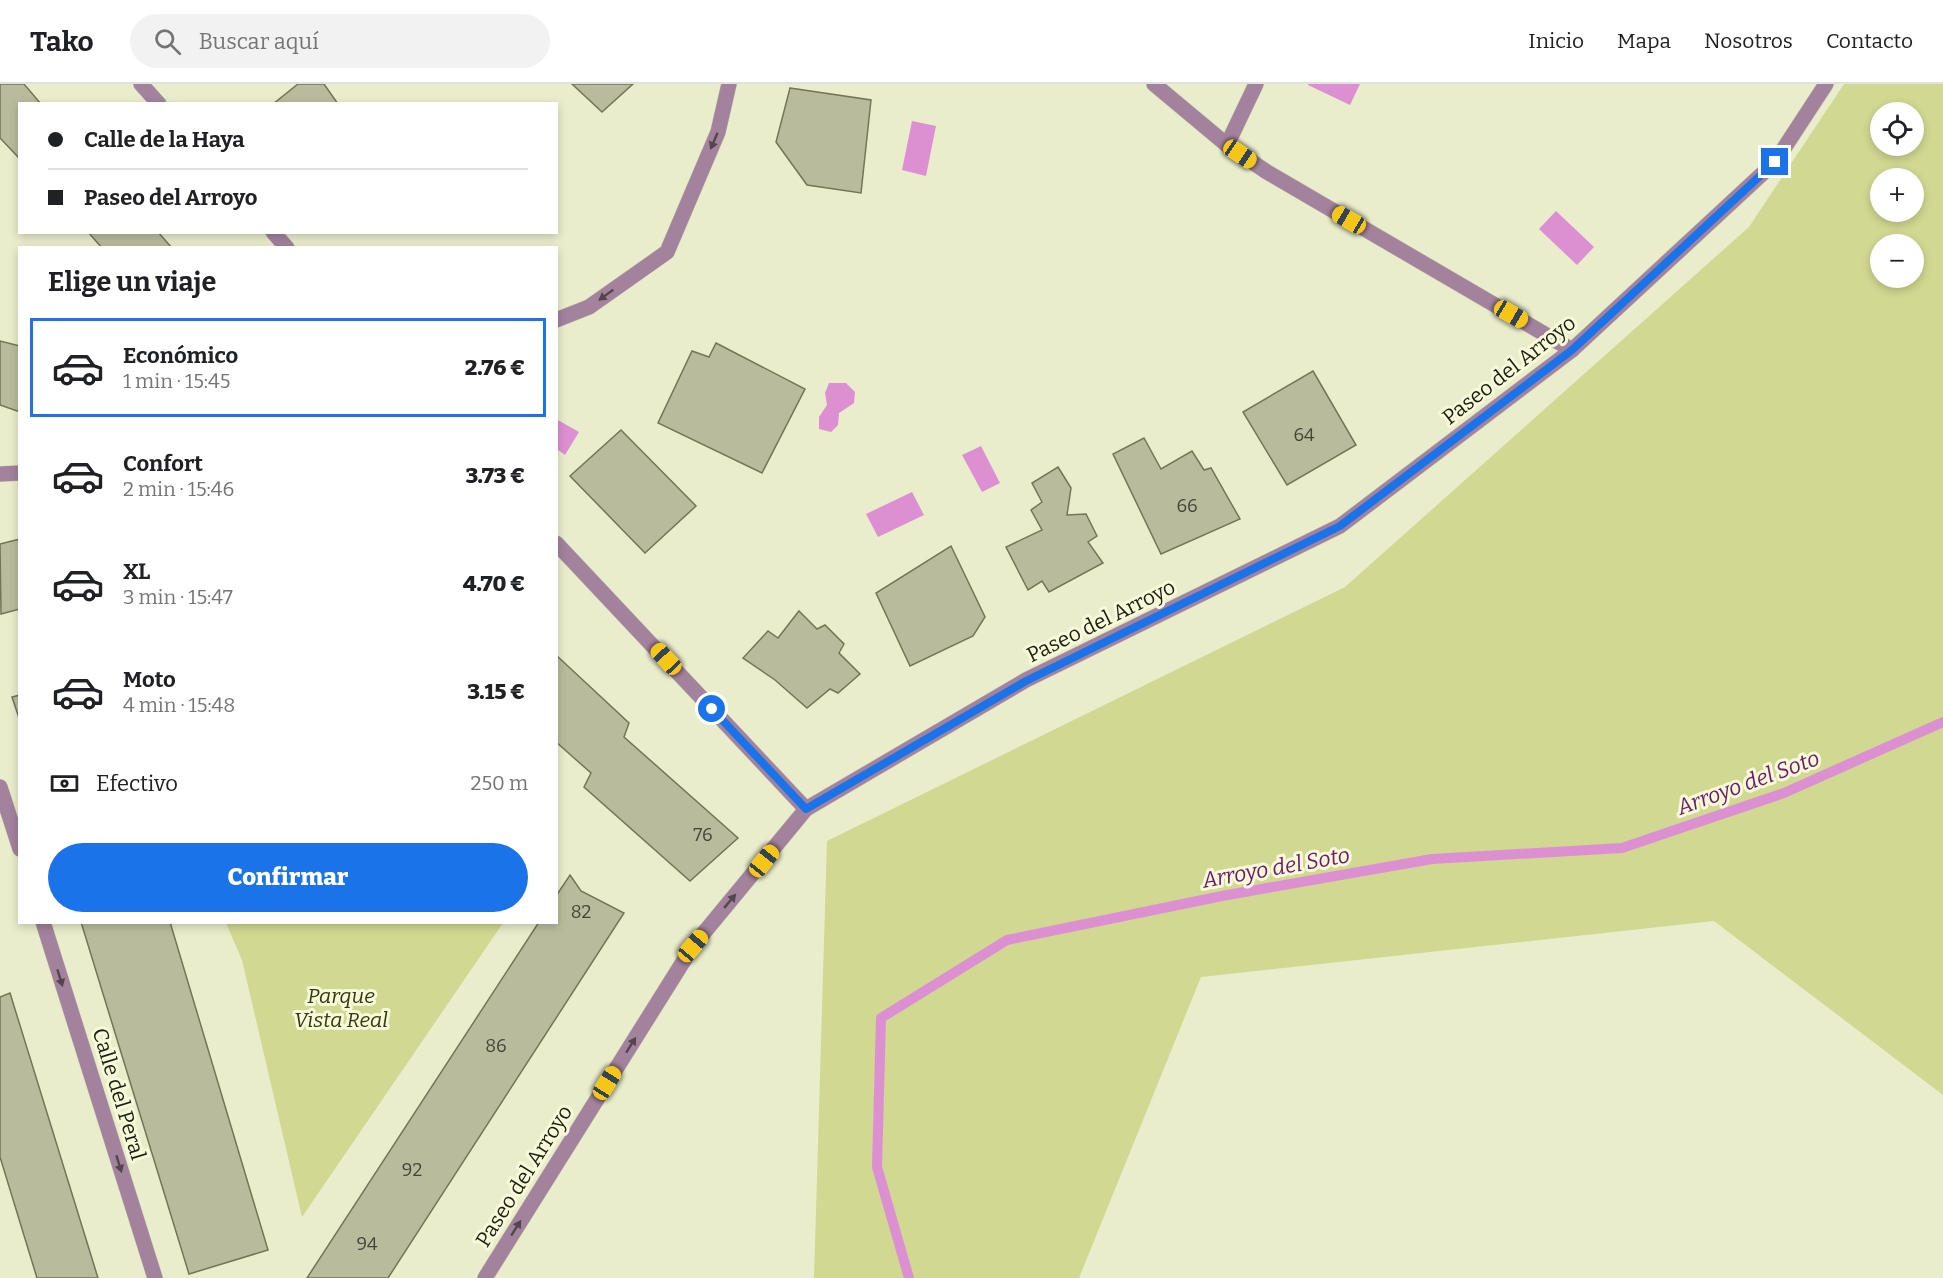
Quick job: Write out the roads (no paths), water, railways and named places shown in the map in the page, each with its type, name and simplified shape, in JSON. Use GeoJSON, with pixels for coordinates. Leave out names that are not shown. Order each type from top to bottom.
{"type":"FeatureCollection","features":[{"type":"Feature","properties":{"kind":"street"},"geometry":{"type":"LineString","coordinates":[[141,84],[157,102]]}},
{"type":"Feature","properties":{"kind":"street"},"geometry":{"type":"LineString","coordinates":[[558,319],[589,307],[667,252],[718,132],[729,84]]}},
{"type":"Feature","properties":{"kind":"street"},"geometry":{"type":"LineString","coordinates":[[1154,84],[1227,145],[1267,172],[1572,350]]}},
{"type":"Feature","properties":{"kind":"street"},"geometry":{"type":"LineString","coordinates":[[1227,145],[1256,84]]}},
{"type":"Feature","properties":{"kind":"street","name":"Paseo del Arroyo"},"geometry":{"type":"LineString","coordinates":[[485,1278],[693,946],[806,809],[1026,681],[1340,526],[1572,350],[1775,162],[1826,84]]}},
{"type":"Feature","properties":{"kind":"street"},"geometry":{"type":"LineString","coordinates":[[275,234],[285,246]]}},
{"type":"Feature","properties":{"kind":"street"},"geometry":{"type":"LineString","coordinates":[[0,474],[18,473]]}},
{"type":"Feature","properties":{"kind":"street"},"geometry":{"type":"LineString","coordinates":[[558,545],[806,809]]}},
{"type":"Feature","properties":{"kind":"street"},"geometry":{"type":"LineString","coordinates":[[0,787],[18,843]]}},
{"type":"Feature","properties":{"kind":"street","name":"Calle del Peral"},"geometry":{"type":"LineString","coordinates":[[44,924],[154,1278]]}},
{"type":"Feature","properties":{"kind":"waterway","name":"Arroyo del Soto"},"geometry":{"type":"LineString","coordinates":[[909,1278],[877,1167],[881,1018],[1007,940],[1222,896],[1432,859],[1622,848],[1784,793],[1943,722]]}},
{"type":"Feature","properties":{"kind":"park label","name":"Parque Vista Real"},"geometry":{"type":"Point","coordinates":[341,1008]}}]}
